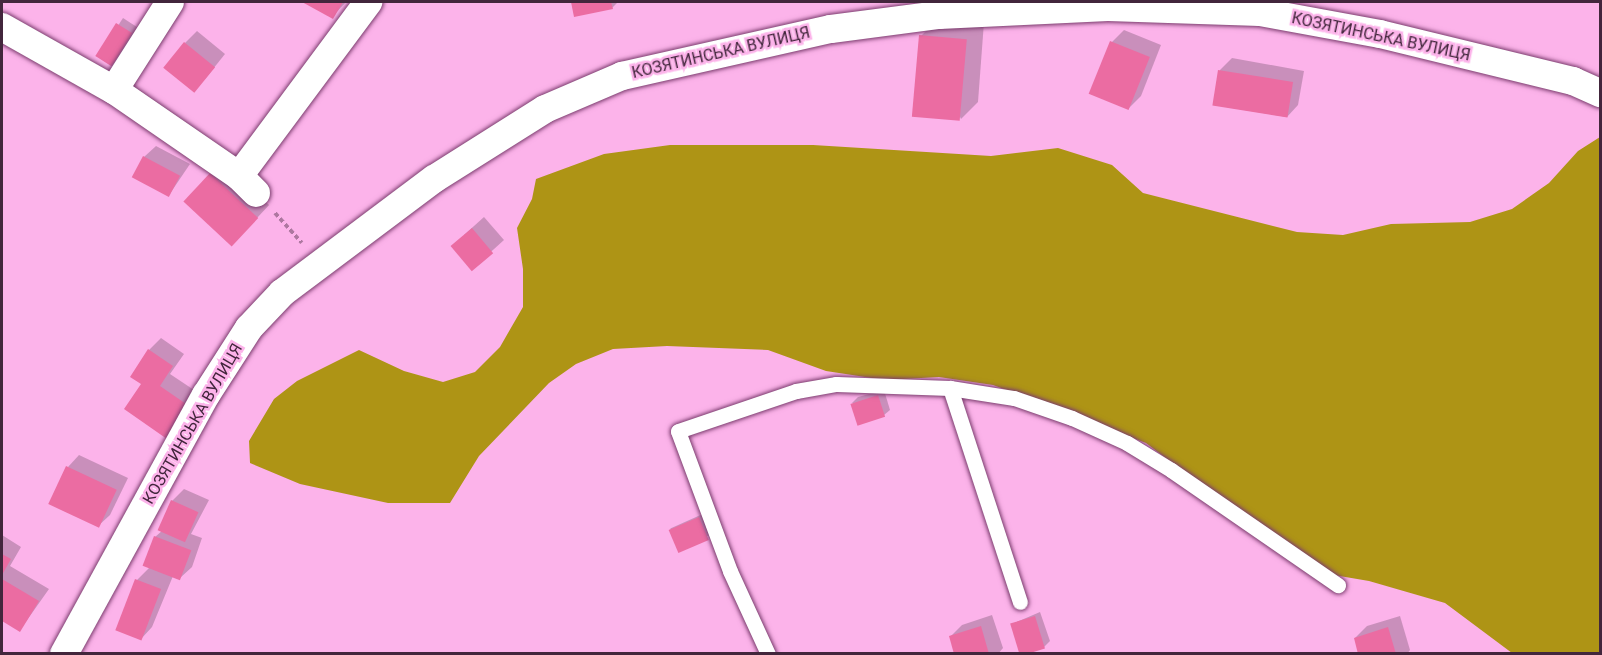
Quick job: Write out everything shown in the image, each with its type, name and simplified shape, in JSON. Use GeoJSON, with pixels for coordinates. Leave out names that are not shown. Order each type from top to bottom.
{"type":"FeatureCollection","features":[{"type":"Feature","properties":{"kind":"street"},"geometry":{"type":"LineString","coordinates":[[114,90],[170,2]]}},
{"type":"Feature","properties":{"kind":"street"},"geometry":{"type":"LineString","coordinates":[[2,27],[114,90],[248,184],[368,2]]}},
{"type":"Feature","properties":{"kind":"street","name":"КОЗЯТИНСЬКА ВУЛИЦЯ"},"geometry":{"type":"LineString","coordinates":[[64,654],[206,395],[249,328],[282,293],[434,179],[545,109],[622,76],[831,29],[939,15],[1107,4],[1260,12],[1380,34],[1573,81],[1600,93]]}},
{"type":"Feature","properties":{"kind":"lane"},"geometry":{"type":"LineString","coordinates":[[768,654],[730,570],[678,431],[796,391],[836,384],[950,388],[1014,398],[1072,418],[1127,443],[1338,585]]}},
{"type":"Feature","properties":{"kind":"lane"},"geometry":{"type":"LineString","coordinates":[[950,388],[1020,602]]}},
{"type":"Feature","properties":{"kind":"path"},"geometry":{"type":"LineString","coordinates":[[248,184],[302,243]]}},
{"type":"Feature","properties":{"kind":"shaded area"},"geometry":{"type":"Polygon","coordinates":[[[1600,137],[1600,653],[1512,653],[1445,603],[1369,581],[1316,572],[1146,443],[993,385],[939,377],[885,380],[826,371],[768,350],[667,346],[613,349],[576,364],[549,383],[479,456],[450,503],[388,503],[300,484],[250,463],[249,441],[274,399],[297,381],[359,350],[404,371],[443,382],[475,372],[500,347],[523,307],[523,269],[517,228],[532,199],[536,179],[604,154],[670,145],[813,145],[991,156],[1058,148],[1112,165],[1143,193],[1297,232],[1343,235],[1391,224],[1470,222],[1512,209],[1549,183],[1578,151],[1600,137]]]}},
{"type":"Feature","properties":{"kind":"building"},"geometry":{"type":"Polygon","coordinates":[[[302,2],[343,2],[333,19],[302,2]]]}},
{"type":"Feature","properties":{"kind":"building"},"geometry":{"type":"Polygon","coordinates":[[[571,2],[611,2],[613,9],[574,17],[571,2]]]}},
{"type":"Feature","properties":{"kind":"building"},"geometry":{"type":"Polygon","coordinates":[[[116,23],[132,33],[111,66],[95,56],[116,23]]]}},
{"type":"Feature","properties":{"kind":"building"},"geometry":{"type":"Polygon","coordinates":[[[919,35],[967,39],[960,121],[912,117],[919,35]]]}},
{"type":"Feature","properties":{"kind":"building"},"geometry":{"type":"Polygon","coordinates":[[[1110,41],[1150,57],[1129,110],[1089,94],[1110,41]]]}},
{"type":"Feature","properties":{"kind":"building"},"geometry":{"type":"Polygon","coordinates":[[[184,42],[215,67],[194,93],[163,68],[184,42]]]}},
{"type":"Feature","properties":{"kind":"building"},"geometry":{"type":"Polygon","coordinates":[[[1218,70],[1293,82],[1287,117],[1212,106],[1218,70]]]}},
{"type":"Feature","properties":{"kind":"building"},"geometry":{"type":"Polygon","coordinates":[[[143,156],[180,176],[169,197],[132,177],[143,156]]]}},
{"type":"Feature","properties":{"kind":"building"},"geometry":{"type":"Polygon","coordinates":[[[210,173],[258,218],[232,247],[183,202],[210,173]]]}},
{"type":"Feature","properties":{"kind":"building"},"geometry":{"type":"Polygon","coordinates":[[[472,228],[493,253],[472,271],[451,246],[472,228]]]}},
{"type":"Feature","properties":{"kind":"building"},"geometry":{"type":"Polygon","coordinates":[[[148,349],[173,366],[160,386],[189,406],[167,439],[124,409],[141,384],[130,377],[148,349]]]}},
{"type":"Feature","properties":{"kind":"building"},"geometry":{"type":"Polygon","coordinates":[[[878,395],[885,417],[858,426],[850,404],[878,395]]]}},
{"type":"Feature","properties":{"kind":"building"},"geometry":{"type":"Polygon","coordinates":[[[66,466],[117,490],[99,528],[48,504],[66,466]]]}},
{"type":"Feature","properties":{"kind":"building"},"geometry":{"type":"Polygon","coordinates":[[[171,500],[198,512],[185,542],[158,530],[171,500]]]}},
{"type":"Feature","properties":{"kind":"building"},"geometry":{"type":"Polygon","coordinates":[[[699,517],[709,540],[678,553],[669,530],[699,517]]]}},
{"type":"Feature","properties":{"kind":"building"},"geometry":{"type":"Polygon","coordinates":[[[154,536],[191,550],[180,580],[143,566],[154,536]]]}},
{"type":"Feature","properties":{"kind":"building"},"geometry":{"type":"Polygon","coordinates":[[[2,554],[11,559],[2,575],[2,554]]]}},
{"type":"Feature","properties":{"kind":"building"},"geometry":{"type":"Polygon","coordinates":[[[2,579],[39,601],[20,632],[2,621],[2,579]]]}},
{"type":"Feature","properties":{"kind":"building"},"geometry":{"type":"Polygon","coordinates":[[[135,579],[161,589],[141,640],[115,630],[135,579]]]}},
{"type":"Feature","properties":{"kind":"building"},"geometry":{"type":"Polygon","coordinates":[[[1035,616],[1045,649],[1019,654],[1010,624],[1035,616]]]}},
{"type":"Feature","properties":{"kind":"building"},"geometry":{"type":"Polygon","coordinates":[[[981,626],[989,654],[954,654],[949,636],[981,626]]]}},
{"type":"Feature","properties":{"kind":"building"},"geometry":{"type":"Polygon","coordinates":[[[1388,627],[1396,654],[1358,654],[1354,638],[1388,627]]]}}]}
